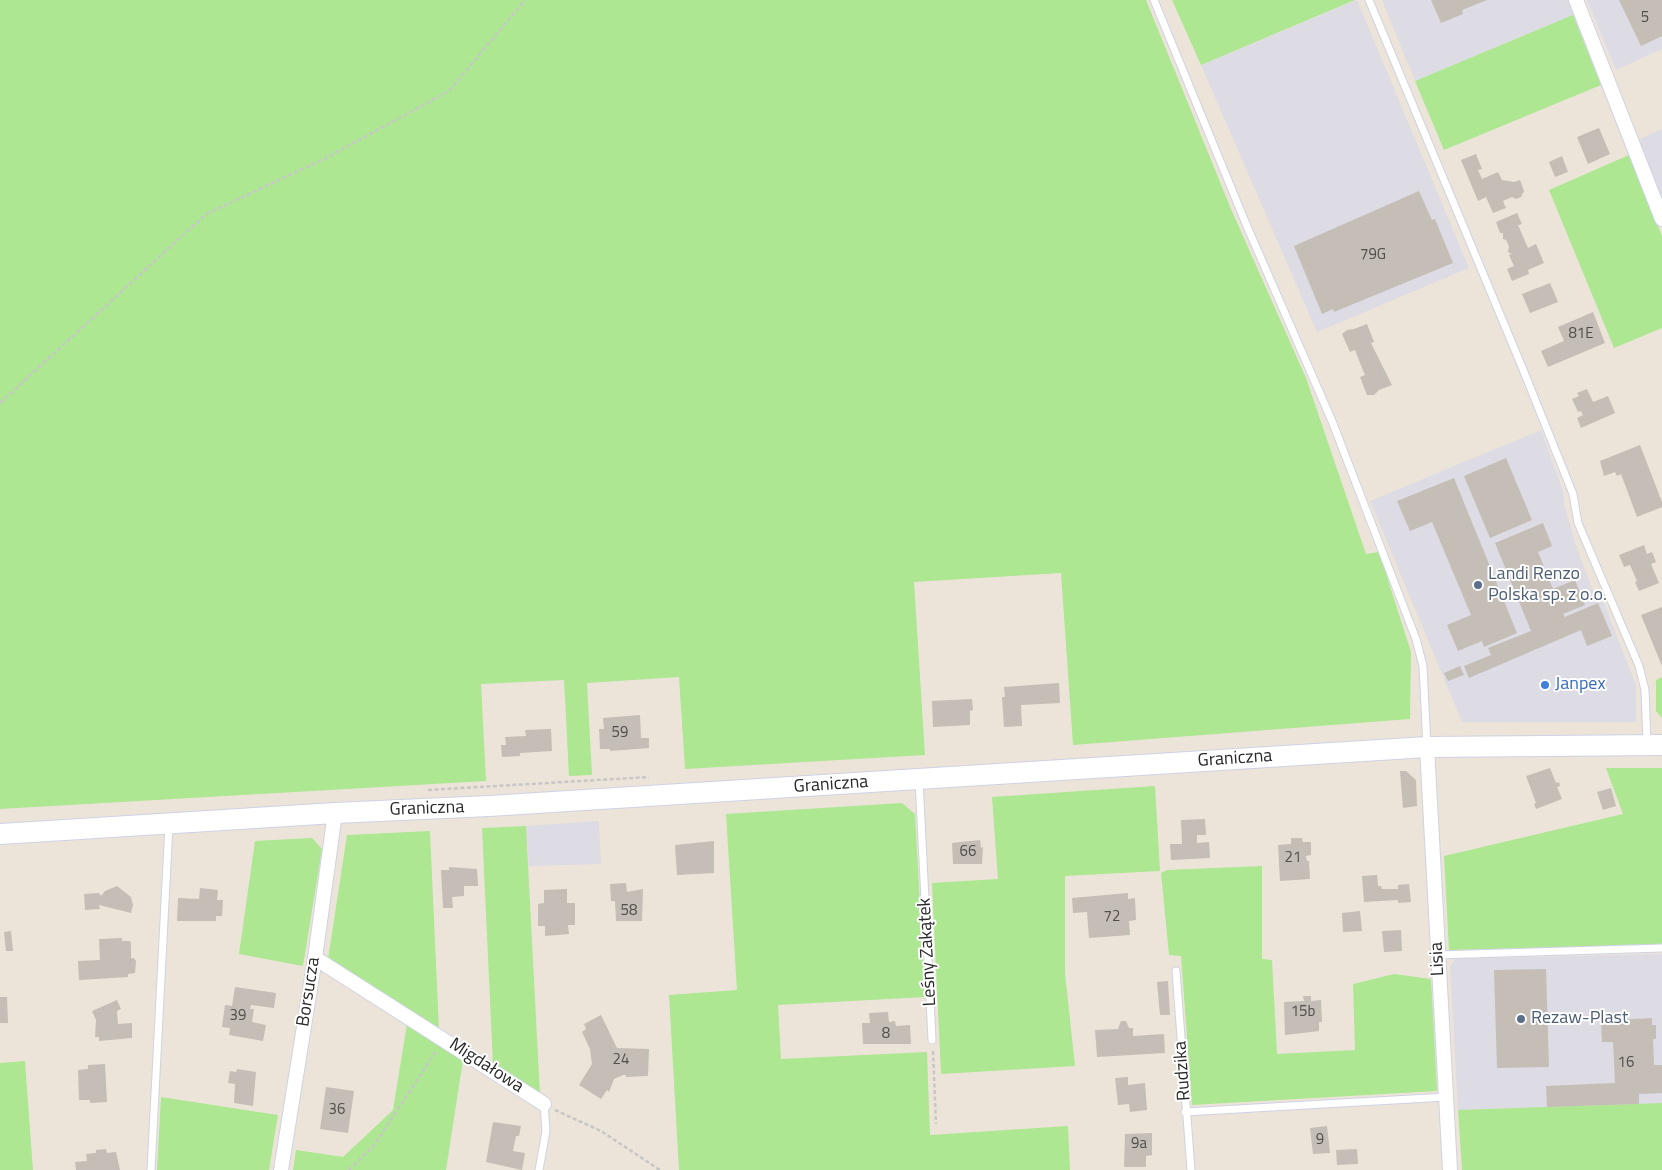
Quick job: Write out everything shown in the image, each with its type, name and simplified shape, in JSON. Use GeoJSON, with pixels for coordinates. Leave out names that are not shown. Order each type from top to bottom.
{"type":"FeatureCollection","features":[{"type":"Feature","properties":{"kind":"street"},"geometry":{"type":"LineString","coordinates":[[1576,0],[1662,218]]}},
{"type":"Feature","properties":{"kind":"street","name":"Graniczna"},"geometry":{"type":"LineString","coordinates":[[0,834],[919,780],[1427,747],[1654,745]]}},
{"type":"Feature","properties":{"kind":"street","name":"Lisia"},"geometry":{"type":"LineString","coordinates":[[1427,747],[1450,1170]]}},
{"type":"Feature","properties":{"kind":"street","name":"Borsucza"},"geometry":{"type":"LineString","coordinates":[[281,1170],[315,958],[334,813]]}},
{"type":"Feature","properties":{"kind":"street","name":"Migdałowa"},"geometry":{"type":"LineString","coordinates":[[315,958],[544,1104]]}},
{"type":"Feature","properties":{"kind":"lane"},"geometry":{"type":"LineString","coordinates":[[1154,0],[1246,224],[1332,421],[1416,639],[1423,666],[1427,747]]}},
{"type":"Feature","properties":{"kind":"lane"},"geometry":{"type":"LineString","coordinates":[[1369,0],[1526,376],[1573,494],[1578,523],[1638,666],[1645,690],[1654,745]]}},
{"type":"Feature","properties":{"kind":"lane","name":"Leśny Zakątek"},"geometry":{"type":"LineString","coordinates":[[919,780],[932,1040]]}},
{"type":"Feature","properties":{"kind":"lane"},"geometry":{"type":"LineString","coordinates":[[151,1170],[169,824]]}},
{"type":"Feature","properties":{"kind":"lane"},"geometry":{"type":"LineString","coordinates":[[1438,955],[1662,948]]}},
{"type":"Feature","properties":{"kind":"lane","name":"Rudzika"},"geometry":{"type":"LineString","coordinates":[[1176,971],[1191,1170]]}},
{"type":"Feature","properties":{"kind":"lane"},"geometry":{"type":"LineString","coordinates":[[1186,1112],[1446,1097]]}},
{"type":"Feature","properties":{"kind":"lane"},"geometry":{"type":"LineString","coordinates":[[539,1170],[546,1131],[544,1104]]}},
{"type":"Feature","properties":{"kind":"path"},"geometry":{"type":"LineString","coordinates":[[0,403],[206,214],[326,158],[449,91],[525,0]]}},
{"type":"Feature","properties":{"kind":"path"},"geometry":{"type":"LineString","coordinates":[[424,790],[653,776]]}},
{"type":"Feature","properties":{"kind":"path"},"geometry":{"type":"LineString","coordinates":[[349,1170],[375,1144],[444,1039]]}},
{"type":"Feature","properties":{"kind":"path"},"geometry":{"type":"LineString","coordinates":[[932,1040],[936,1124]]}},
{"type":"Feature","properties":{"kind":"path"},"geometry":{"type":"LineString","coordinates":[[544,1104],[570,1118],[602,1130],[660,1170]]}},
{"type":"Feature","properties":{"kind":"shaded area"},"geometry":{"type":"Polygon","coordinates":[[[1357,0],[1469,268],[1317,332],[1201,65],[1357,0]]]}},
{"type":"Feature","properties":{"kind":"shaded area"},"geometry":{"type":"Polygon","coordinates":[[[1382,0],[1567,0],[1573,15],[1415,81],[1382,0]]]}},
{"type":"Feature","properties":{"kind":"shaded area"},"geometry":{"type":"Polygon","coordinates":[[[1587,0],[1662,0],[1662,49],[1616,70],[1587,0]]]}},
{"type":"Feature","properties":{"kind":"shaded area"},"geometry":{"type":"Polygon","coordinates":[[[1662,129],[1662,201],[1638,140],[1662,129]]]}},
{"type":"Feature","properties":{"kind":"shaded area"},"geometry":{"type":"Polygon","coordinates":[[[1541,430],[1563,491],[1564,503],[1578,552],[1597,601],[1603,601],[1636,685],[1636,722],[1462,722],[1370,501],[1541,430]]]}},
{"type":"Feature","properties":{"kind":"shaded area"},"geometry":{"type":"Polygon","coordinates":[[[599,821],[601,864],[529,866],[526,826],[599,821]]]}},
{"type":"Feature","properties":{"kind":"shaded area"},"geometry":{"type":"Polygon","coordinates":[[[1662,954],[1662,1103],[1458,1110],[1450,966],[1455,959],[1662,954]]]}},
{"type":"Feature","properties":{"kind":"green space"},"geometry":{"type":"Polygon","coordinates":[[[0,0],[1146,0],[1231,209],[1306,378],[1366,554],[1379,552],[1411,652],[1410,719],[1073,745],[1061,573],[914,582],[925,755],[685,769],[679,677],[587,683],[592,775],[569,776],[564,680],[481,684],[486,781],[0,809],[0,0]]]}},
{"type":"Feature","properties":{"kind":"green space"},"geometry":{"type":"Polygon","coordinates":[[[1172,0],[1355,0],[1201,65],[1172,0]]]}},
{"type":"Feature","properties":{"kind":"green space"},"geometry":{"type":"Polygon","coordinates":[[[1573,15],[1601,85],[1444,150],[1415,81],[1573,15]]]}},
{"type":"Feature","properties":{"kind":"green space"},"geometry":{"type":"Polygon","coordinates":[[[1629,155],[1662,236],[1662,328],[1614,348],[1549,190],[1629,155]]]}},
{"type":"Feature","properties":{"kind":"green space"},"geometry":{"type":"Polygon","coordinates":[[[1662,677],[1662,718],[1656,711],[1656,680],[1662,677]]]}},
{"type":"Feature","properties":{"kind":"green space"},"geometry":{"type":"Polygon","coordinates":[[[1606,768],[1662,768],[1662,945],[1449,950],[1444,856],[1623,814],[1606,768]]]}},
{"type":"Feature","properties":{"kind":"green space"},"geometry":{"type":"Polygon","coordinates":[[[1155,786],[1160,871],[1065,876],[1065,973],[1075,1066],[941,1074],[932,883],[998,879],[992,797],[1155,786]]]}},
{"type":"Feature","properties":{"kind":"green space"},"geometry":{"type":"Polygon","coordinates":[[[902,803],[915,814],[925,997],[778,1005],[781,1059],[927,1052],[930,1135],[1068,1126],[1070,1170],[679,1170],[669,995],[737,990],[726,814],[902,803]]]}},
{"type":"Feature","properties":{"kind":"green space"},"geometry":{"type":"Polygon","coordinates":[[[526,826],[540,1095],[493,1065],[482,828],[526,826]]]}},
{"type":"Feature","properties":{"kind":"green space"},"geometry":{"type":"Polygon","coordinates":[[[430,831],[439,1030],[328,959],[347,835],[430,831]]]}},
{"type":"Feature","properties":{"kind":"green space"},"geometry":{"type":"Polygon","coordinates":[[[312,838],[322,849],[303,966],[239,954],[255,841],[312,838]]]}},
{"type":"Feature","properties":{"kind":"green space"},"geometry":{"type":"Polygon","coordinates":[[[1262,866],[1262,959],[1272,960],[1277,1054],[1355,1050],[1353,984],[1394,974],[1431,979],[1437,1091],[1192,1105],[1181,956],[1169,955],[1161,873],[1167,870],[1262,866]]]}},
{"type":"Feature","properties":{"kind":"green space"},"geometry":{"type":"Polygon","coordinates":[[[407,1024],[463,1060],[446,1170],[293,1170],[296,1150],[343,1157],[393,1110],[407,1024]]]}},
{"type":"Feature","properties":{"kind":"green space"},"geometry":{"type":"Polygon","coordinates":[[[25,1061],[33,1170],[0,1170],[0,1063],[25,1061]]]}},
{"type":"Feature","properties":{"kind":"green space"},"geometry":{"type":"Polygon","coordinates":[[[161,1097],[278,1115],[269,1170],[157,1170],[161,1097]]]}},
{"type":"Feature","properties":{"kind":"green space"},"geometry":{"type":"Polygon","coordinates":[[[1662,1103],[1662,1170],[1462,1170],[1458,1110],[1662,1103]]]}},
{"type":"Feature","properties":{"kind":"building"},"geometry":{"type":"Polygon","coordinates":[[[1431,0],[1487,0],[1462,10],[1463,14],[1441,23],[1431,0]]]}},
{"type":"Feature","properties":{"kind":"building"},"geometry":{"type":"Polygon","coordinates":[[[1619,0],[1662,0],[1662,36],[1641,46],[1619,0]]]}},
{"type":"Feature","properties":{"kind":"building"},"geometry":{"type":"Polygon","coordinates":[[[1599,128],[1610,154],[1588,164],[1577,137],[1599,128]]]}},
{"type":"Feature","properties":{"kind":"building"},"geometry":{"type":"Polygon","coordinates":[[[1476,154],[1482,169],[1478,170],[1482,179],[1498,172],[1502,180],[1514,182],[1520,180],[1524,191],[1521,197],[1516,199],[1512,197],[1503,201],[1506,208],[1493,213],[1486,197],[1478,201],[1461,160],[1476,154]]]}},
{"type":"Feature","properties":{"kind":"building"},"geometry":{"type":"Polygon","coordinates":[[[1562,156],[1568,172],[1555,177],[1549,162],[1562,156]]]}},
{"type":"Feature","properties":{"kind":"building"},"geometry":{"type":"Polygon","coordinates":[[[1419,191],[1432,220],[1435,219],[1453,263],[1334,312],[1333,309],[1322,314],[1294,246],[1419,191]]]}},
{"type":"Feature","properties":{"kind":"building"},"geometry":{"type":"Polygon","coordinates":[[[1517,213],[1522,224],[1518,225],[1528,248],[1536,244],[1544,263],[1528,270],[1529,274],[1512,281],[1507,269],[1514,266],[1509,255],[1512,254],[1508,252],[1509,246],[1506,240],[1503,239],[1503,233],[1500,233],[1496,222],[1517,213]]]}},
{"type":"Feature","properties":{"kind":"building"},"geometry":{"type":"Polygon","coordinates":[[[1550,283],[1558,302],[1530,313],[1522,294],[1550,283]]]}},
{"type":"Feature","properties":{"kind":"building"},"geometry":{"type":"Polygon","coordinates":[[[1593,312],[1605,343],[1548,367],[1541,351],[1564,341],[1558,327],[1593,312]]]}},
{"type":"Feature","properties":{"kind":"building"},"geometry":{"type":"Polygon","coordinates":[[[1367,324],[1374,342],[1371,343],[1392,385],[1379,390],[1374,395],[1367,395],[1360,377],[1365,375],[1355,350],[1350,352],[1342,334],[1347,330],[1367,324]]]}},
{"type":"Feature","properties":{"kind":"building"},"geometry":{"type":"Polygon","coordinates":[[[1587,389],[1593,402],[1608,396],[1615,413],[1581,428],[1577,418],[1583,415],[1581,411],[1578,412],[1572,399],[1579,396],[1577,393],[1587,389]]]}},
{"type":"Feature","properties":{"kind":"building"},"geometry":{"type":"Polygon","coordinates":[[[1640,445],[1662,502],[1662,507],[1637,517],[1621,474],[1617,476],[1615,472],[1604,476],[1600,461],[1640,445]]]}},
{"type":"Feature","properties":{"kind":"building"},"geometry":{"type":"Polygon","coordinates":[[[1506,458],[1532,520],[1490,538],[1464,476],[1506,458]]]}},
{"type":"Feature","properties":{"kind":"building"},"geometry":{"type":"Polygon","coordinates":[[[1454,478],[1517,633],[1484,647],[1482,641],[1458,651],[1447,625],[1471,615],[1432,522],[1410,531],[1397,501],[1454,478]]]}},
{"type":"Feature","properties":{"kind":"building"},"geometry":{"type":"Polygon","coordinates":[[[1543,523],[1552,546],[1538,552],[1553,589],[1575,580],[1585,605],[1563,614],[1565,617],[1598,603],[1612,636],[1587,646],[1581,630],[1469,678],[1464,666],[1491,655],[1488,648],[1531,631],[1495,543],[1543,523]]]}},
{"type":"Feature","properties":{"kind":"building"},"geometry":{"type":"Polygon","coordinates":[[[1644,545],[1647,554],[1652,552],[1656,562],[1651,564],[1659,583],[1639,591],[1630,565],[1624,567],[1619,555],[1644,545]]]}},
{"type":"Feature","properties":{"kind":"building"},"geometry":{"type":"Polygon","coordinates":[[[1662,607],[1662,666],[1641,615],[1662,607]]]}},
{"type":"Feature","properties":{"kind":"building"},"geometry":{"type":"Polygon","coordinates":[[[1460,666],[1464,675],[1448,681],[1444,673],[1460,666]]]}},
{"type":"Feature","properties":{"kind":"building"},"geometry":{"type":"Polygon","coordinates":[[[1059,683],[1060,703],[1021,705],[1022,726],[1004,727],[1002,697],[1005,697],[1004,687],[1059,683]]]}},
{"type":"Feature","properties":{"kind":"building"},"geometry":{"type":"Polygon","coordinates":[[[972,699],[973,710],[970,711],[970,725],[933,727],[932,701],[972,699]]]}},
{"type":"Feature","properties":{"kind":"building"},"geometry":{"type":"Polygon","coordinates":[[[640,715],[641,738],[649,738],[649,748],[610,751],[610,749],[600,749],[599,729],[604,729],[603,718],[640,715]]]}},
{"type":"Feature","properties":{"kind":"building"},"geometry":{"type":"Polygon","coordinates":[[[551,729],[552,751],[520,753],[520,756],[502,757],[501,745],[506,745],[505,737],[526,736],[525,730],[551,729]]]}},
{"type":"Feature","properties":{"kind":"building"},"geometry":{"type":"Polygon","coordinates":[[[1550,768],[1556,783],[1559,782],[1560,786],[1557,787],[1562,799],[1536,809],[1534,804],[1536,803],[1526,776],[1550,768]]]}},
{"type":"Feature","properties":{"kind":"building"},"geometry":{"type":"Polygon","coordinates":[[[1400,771],[1406,771],[1416,780],[1417,806],[1403,808],[1400,771]]]}},
{"type":"Feature","properties":{"kind":"building"},"geometry":{"type":"Polygon","coordinates":[[[1611,788],[1616,806],[1603,810],[1597,792],[1611,788]]]}},
{"type":"Feature","properties":{"kind":"building"},"geometry":{"type":"Polygon","coordinates":[[[1205,819],[1206,835],[1197,835],[1197,843],[1209,842],[1210,858],[1171,860],[1170,844],[1182,844],[1181,820],[1205,819]]]}},
{"type":"Feature","properties":{"kind":"building"},"geometry":{"type":"Polygon","coordinates":[[[1291,838],[1302,838],[1303,842],[1311,842],[1311,855],[1306,856],[1307,861],[1309,861],[1310,879],[1280,881],[1278,845],[1291,844],[1291,838]]]}},
{"type":"Feature","properties":{"kind":"building"},"geometry":{"type":"Polygon","coordinates":[[[980,840],[981,848],[983,847],[982,864],[953,864],[952,843],[980,840]]]}},
{"type":"Feature","properties":{"kind":"building"},"geometry":{"type":"Polygon","coordinates":[[[714,841],[714,873],[677,875],[675,845],[714,841]]]}},
{"type":"Feature","properties":{"kind":"building"},"geometry":{"type":"Polygon","coordinates":[[[449,867],[477,869],[478,886],[464,886],[464,896],[452,897],[453,908],[443,908],[441,870],[449,870],[449,867]]]}},
{"type":"Feature","properties":{"kind":"building"},"geometry":{"type":"Polygon","coordinates":[[[1377,875],[1378,886],[1381,886],[1382,889],[1398,889],[1398,885],[1409,884],[1411,902],[1398,903],[1398,900],[1364,902],[1362,876],[1377,875]]]}},
{"type":"Feature","properties":{"kind":"building"},"geometry":{"type":"Polygon","coordinates":[[[626,883],[627,892],[643,889],[642,921],[616,921],[615,901],[611,901],[610,884],[626,883]]]}},
{"type":"Feature","properties":{"kind":"building"},"geometry":{"type":"Polygon","coordinates":[[[117,886],[131,897],[133,905],[131,913],[99,905],[100,909],[85,910],[84,894],[99,893],[101,896],[105,891],[117,886]]]}},
{"type":"Feature","properties":{"kind":"building"},"geometry":{"type":"Polygon","coordinates":[[[200,888],[218,890],[217,900],[223,900],[222,916],[216,916],[216,921],[177,921],[178,898],[199,899],[200,888]]]}},
{"type":"Feature","properties":{"kind":"building"},"geometry":{"type":"Polygon","coordinates":[[[567,889],[567,903],[575,903],[575,925],[568,925],[569,934],[545,936],[545,926],[538,926],[538,904],[544,903],[544,890],[567,889]]]}},
{"type":"Feature","properties":{"kind":"building"},"geometry":{"type":"Polygon","coordinates":[[[1128,893],[1128,899],[1135,898],[1136,920],[1129,921],[1130,935],[1089,938],[1087,912],[1073,913],[1072,898],[1128,893]]]}},
{"type":"Feature","properties":{"kind":"building"},"geometry":{"type":"Polygon","coordinates":[[[1360,911],[1362,931],[1343,932],[1342,913],[1360,911]]]}},
{"type":"Feature","properties":{"kind":"building"},"geometry":{"type":"Polygon","coordinates":[[[1401,930],[1402,951],[1384,952],[1382,931],[1401,930]]]}},
{"type":"Feature","properties":{"kind":"building"},"geometry":{"type":"Polygon","coordinates":[[[11,931],[13,951],[6,951],[4,932],[11,931]]]}},
{"type":"Feature","properties":{"kind":"building"},"geometry":{"type":"Polygon","coordinates":[[[122,938],[122,941],[130,941],[131,943],[131,958],[134,958],[136,961],[135,973],[128,974],[128,977],[79,980],[78,961],[100,960],[99,939],[122,938]]]}},
{"type":"Feature","properties":{"kind":"building","name":"Rezaw-Plast"},"geometry":{"type":"Polygon","coordinates":[[[1546,969],[1549,1067],[1497,1068],[1494,970],[1546,969]]]}},
{"type":"Feature","properties":{"kind":"building"},"geometry":{"type":"Polygon","coordinates":[[[1168,981],[1170,1015],[1160,1015],[1157,982],[1168,981]]]}},
{"type":"Feature","properties":{"kind":"building"},"geometry":{"type":"Polygon","coordinates":[[[235,987],[276,993],[274,1008],[251,1005],[250,1009],[254,1009],[252,1022],[266,1025],[263,1041],[229,1035],[230,1028],[222,1027],[225,1005],[232,1006],[235,987]]]}},
{"type":"Feature","properties":{"kind":"building"},"geometry":{"type":"Polygon","coordinates":[[[1303,996],[1311,996],[1311,1001],[1321,1000],[1322,1022],[1319,1022],[1319,1031],[1285,1035],[1284,1002],[1304,1001],[1303,996]]]}},
{"type":"Feature","properties":{"kind":"building"},"geometry":{"type":"Polygon","coordinates":[[[0,997],[7,997],[8,1023],[0,1023],[0,997]]]}},
{"type":"Feature","properties":{"kind":"building"},"geometry":{"type":"Polygon","coordinates":[[[117,1000],[121,1009],[117,1011],[118,1024],[132,1023],[132,1038],[99,1041],[99,1037],[95,1037],[96,1020],[92,1011],[117,1000]]]}},
{"type":"Feature","properties":{"kind":"building"},"geometry":{"type":"Polygon","coordinates":[[[888,1012],[889,1022],[895,1021],[896,1026],[910,1025],[911,1044],[863,1044],[862,1023],[870,1023],[869,1013],[888,1012]]]}},
{"type":"Feature","properties":{"kind":"building"},"geometry":{"type":"Polygon","coordinates":[[[601,1015],[617,1048],[649,1049],[648,1076],[626,1077],[626,1075],[623,1075],[614,1079],[609,1092],[607,1090],[601,1099],[579,1085],[592,1064],[590,1049],[582,1032],[586,1029],[584,1024],[601,1015]]]}},
{"type":"Feature","properties":{"kind":"building"},"geometry":{"type":"Polygon","coordinates":[[[1616,1017],[1617,1020],[1652,1018],[1652,1025],[1656,1025],[1656,1039],[1653,1039],[1654,1065],[1662,1065],[1662,1093],[1639,1094],[1639,1104],[1547,1107],[1546,1086],[1615,1083],[1613,1042],[1602,1042],[1601,1021],[1616,1017]]]}},
{"type":"Feature","properties":{"kind":"building"},"geometry":{"type":"Polygon","coordinates":[[[1121,1021],[1126,1021],[1129,1028],[1133,1028],[1133,1036],[1164,1034],[1165,1053],[1097,1057],[1095,1030],[1118,1029],[1121,1021]]]}},
{"type":"Feature","properties":{"kind":"building"},"geometry":{"type":"Polygon","coordinates":[[[105,1064],[107,1102],[90,1103],[90,1100],[79,1100],[78,1070],[88,1069],[88,1065],[105,1064]]]}},
{"type":"Feature","properties":{"kind":"building"},"geometry":{"type":"Polygon","coordinates":[[[237,1069],[256,1072],[253,1106],[234,1103],[235,1084],[228,1083],[230,1071],[236,1072],[237,1069]]]}},
{"type":"Feature","properties":{"kind":"building"},"geometry":{"type":"Polygon","coordinates":[[[1128,1077],[1128,1085],[1145,1083],[1147,1110],[1130,1112],[1129,1104],[1118,1105],[1115,1078],[1128,1077]]]}},
{"type":"Feature","properties":{"kind":"building"},"geometry":{"type":"Polygon","coordinates":[[[326,1087],[354,1091],[348,1133],[320,1129],[326,1087]]]}},
{"type":"Feature","properties":{"kind":"building"},"geometry":{"type":"Polygon","coordinates":[[[493,1122],[521,1126],[519,1136],[516,1136],[513,1151],[525,1153],[522,1170],[486,1162],[493,1122]]]}},
{"type":"Feature","properties":{"kind":"building"},"geometry":{"type":"Polygon","coordinates":[[[1327,1126],[1330,1153],[1313,1154],[1310,1128],[1327,1126]]]}},
{"type":"Feature","properties":{"kind":"building"},"geometry":{"type":"Polygon","coordinates":[[[1152,1133],[1152,1155],[1146,1156],[1146,1167],[1124,1167],[1125,1134],[1152,1133]]]}},
{"type":"Feature","properties":{"kind":"building"},"geometry":{"type":"Polygon","coordinates":[[[106,1149],[107,1153],[116,1152],[120,1170],[76,1170],[75,1162],[87,1161],[86,1154],[106,1149]]]}},
{"type":"Feature","properties":{"kind":"building"},"geometry":{"type":"Polygon","coordinates":[[[1357,1149],[1358,1164],[1337,1165],[1336,1150],[1357,1149]]]}},
{"type":"Feature","properties":{"kind":"place","name":"Landi Renzo Polska sp. z o.o."},"geometry":{"type":"Point","coordinates":[1478,585]}},
{"type":"Feature","properties":{"kind":"place","name":"Janpex"},"geometry":{"type":"Point","coordinates":[1545,685]}},
{"type":"Feature","properties":{"kind":"place","name":"Rezaw-Plast"},"geometry":{"type":"Point","coordinates":[1521,1019]}}]}
